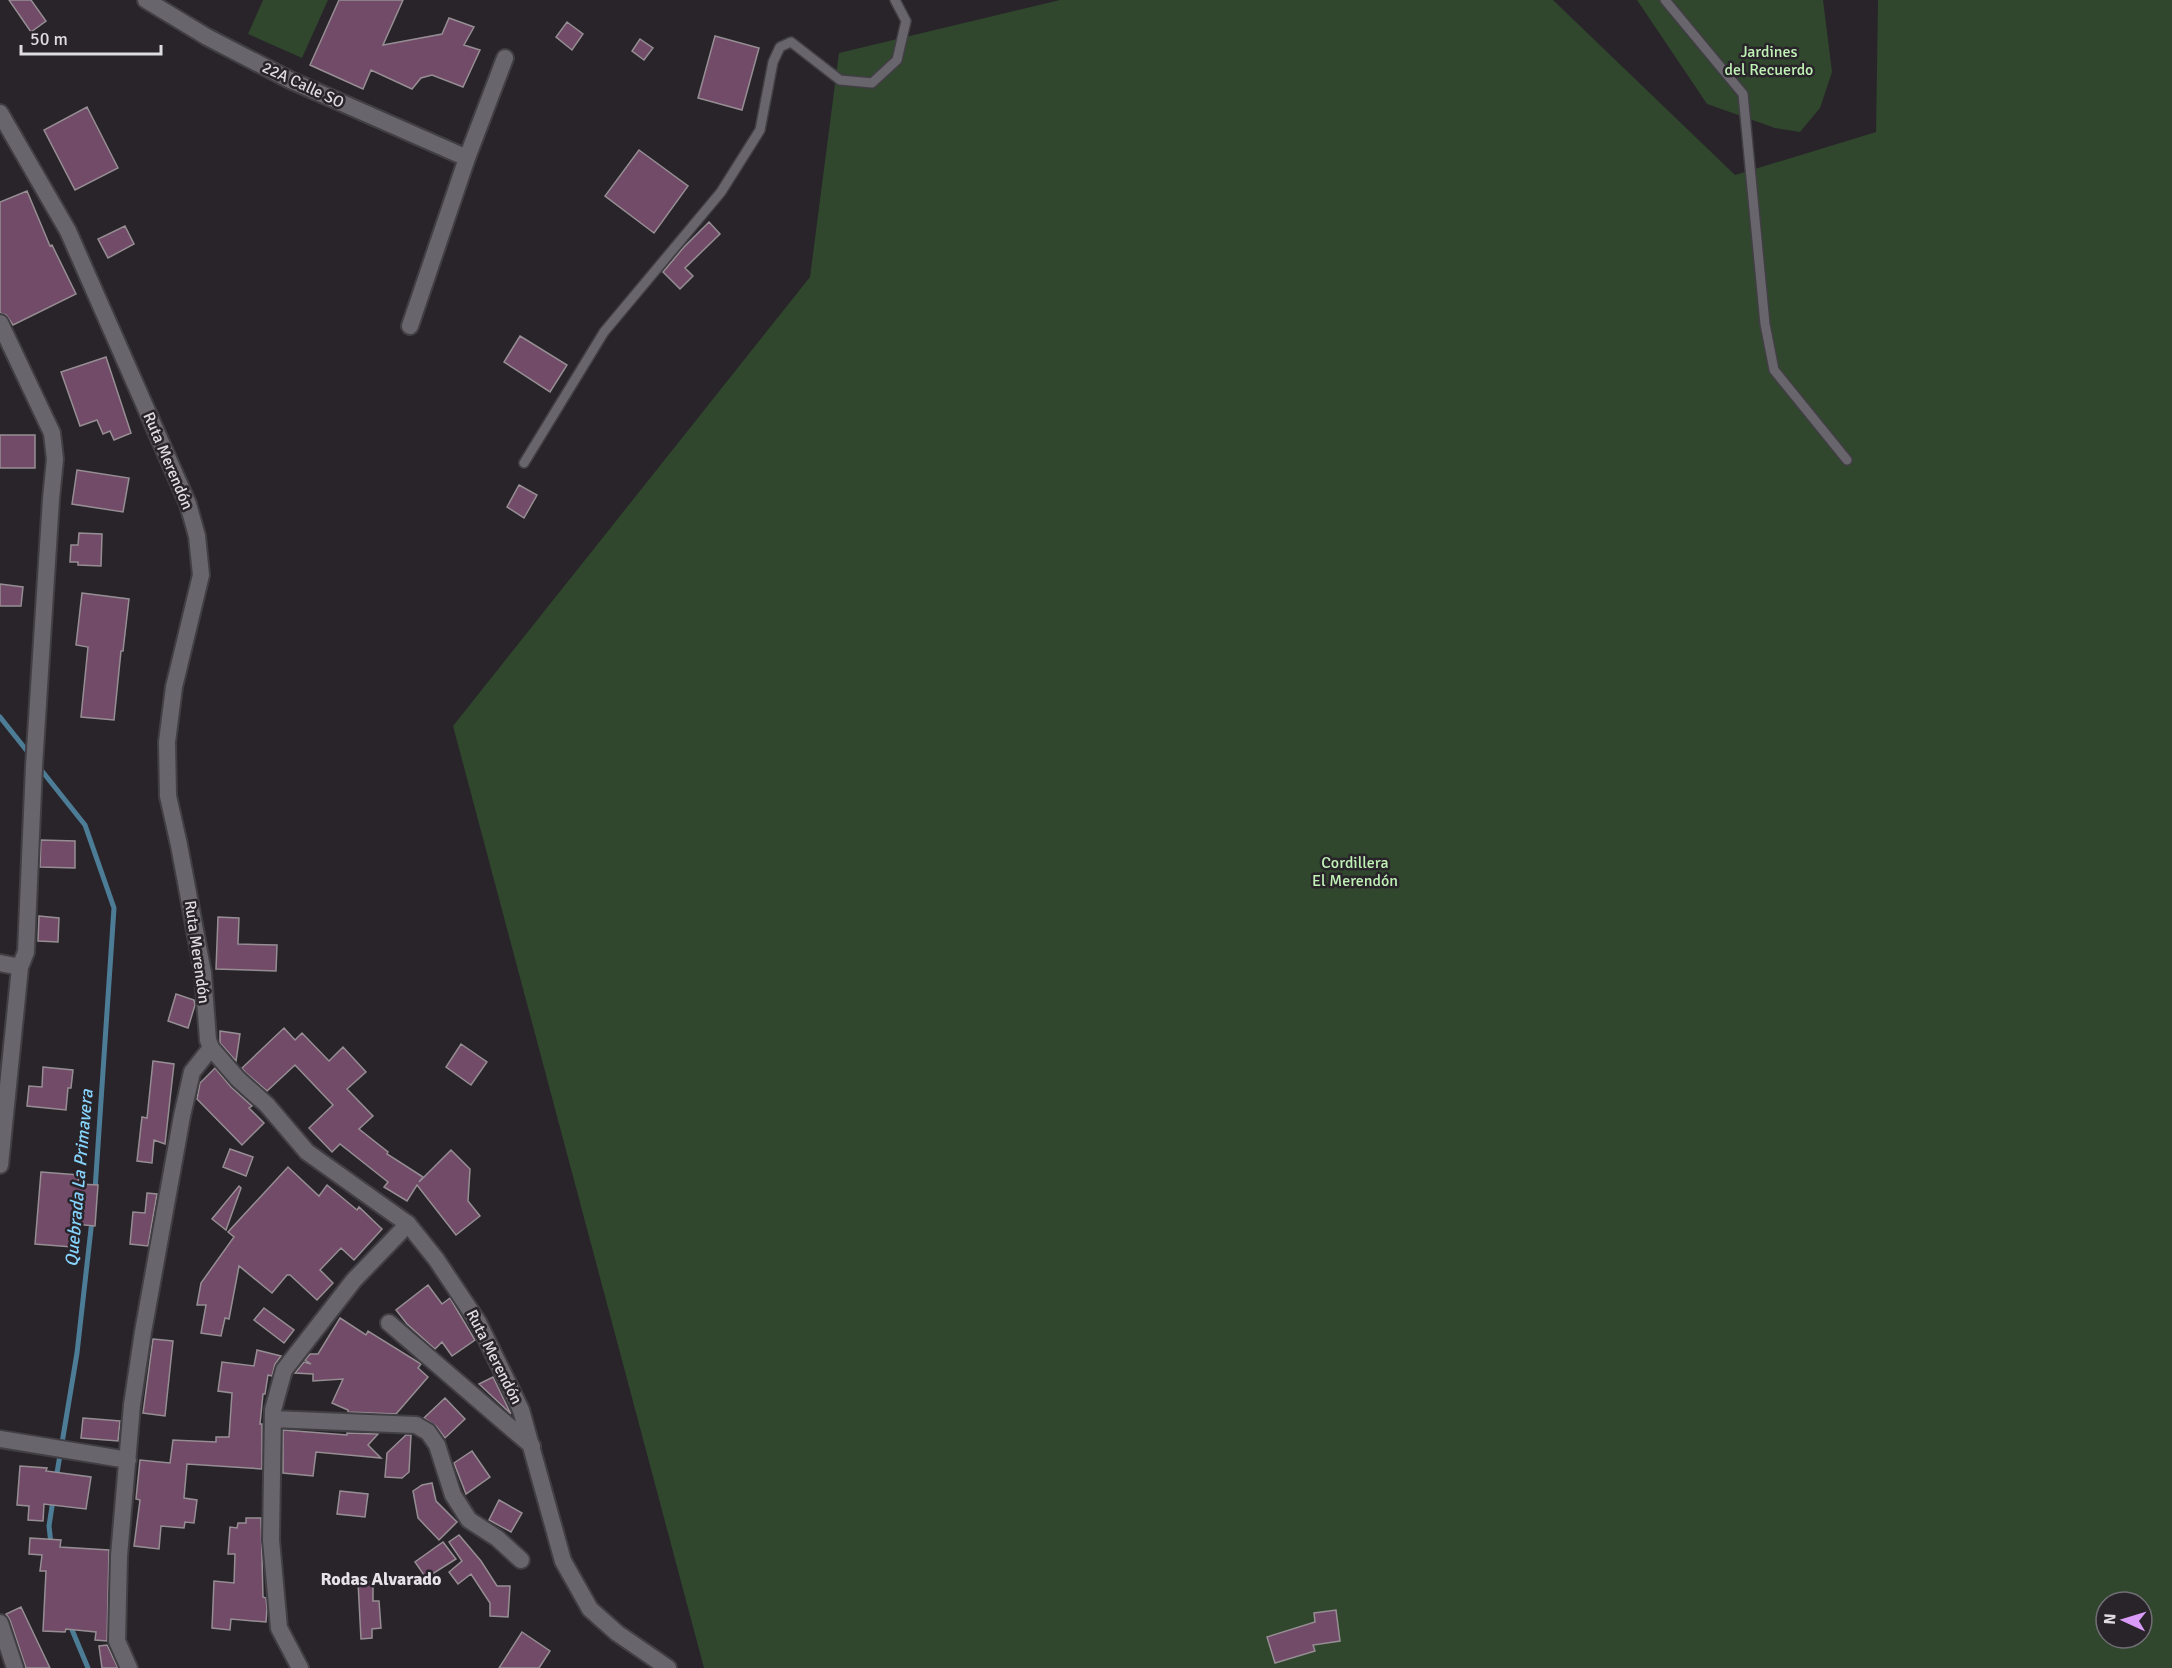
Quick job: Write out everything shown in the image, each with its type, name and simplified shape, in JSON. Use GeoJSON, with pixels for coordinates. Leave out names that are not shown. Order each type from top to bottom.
{"type":"FeatureCollection","features":[{"type":"Feature","properties":{"kind":"street","name":"22A Calle SO"},"geometry":{"type":"LineString","coordinates":[[146,0],[207,37],[290,80],[466,158]]}},
{"type":"Feature","properties":{"kind":"street"},"geometry":{"type":"LineString","coordinates":[[410,326],[466,158],[505,58]]}},
{"type":"Feature","properties":{"kind":"street","name":"Ruta Merendón"},"geometry":{"type":"LineString","coordinates":[[0,113],[68,231],[188,504],[197,536],[201,574],[174,687],[167,742],[168,796],[203,973],[208,1040],[211,1048],[238,1079],[267,1106],[307,1152],[408,1224],[436,1259],[478,1322],[521,1410],[563,1561],[590,1609],[617,1633],[668,1668]]}},
{"type":"Feature","properties":{"kind":"street"},"geometry":{"type":"LineString","coordinates":[[0,322],[52,433],[55,459],[34,766],[26,952],[20,967],[0,1165]]}},
{"type":"Feature","properties":{"kind":"street"},"geometry":{"type":"LineString","coordinates":[[0,963],[20,967]]}},
{"type":"Feature","properties":{"kind":"street"},"geometry":{"type":"LineString","coordinates":[[129,1668],[117,1641],[119,1556],[132,1405],[182,1116],[192,1072],[211,1048]]}},
{"type":"Feature","properties":{"kind":"street"},"geometry":{"type":"LineString","coordinates":[[300,1668],[279,1628],[271,1540],[273,1410],[284,1370],[354,1280],[408,1224]]}},
{"type":"Feature","properties":{"kind":"street"},"geometry":{"type":"LineString","coordinates":[[388,1323],[532,1446]]}},
{"type":"Feature","properties":{"kind":"street"},"geometry":{"type":"LineString","coordinates":[[273,1419],[416,1425],[428,1432],[437,1445],[453,1496],[469,1520],[497,1538],[521,1560]]}},
{"type":"Feature","properties":{"kind":"street"},"geometry":{"type":"LineString","coordinates":[[0,1439],[128,1460]]}},
{"type":"Feature","properties":{"kind":"street"},"geometry":{"type":"LineString","coordinates":[[0,1623],[15,1668]]}},
{"type":"Feature","properties":{"kind":"lane"},"geometry":{"type":"LineString","coordinates":[[524,463],[604,332],[721,192],[760,130],[773,62],[780,47],[790,42],[840,80],[872,83],[897,60],[906,21],[895,0]]}},
{"type":"Feature","properties":{"kind":"lane"},"geometry":{"type":"LineString","coordinates":[[1665,0],[1743,94],[1765,324],[1774,370],[1847,460]]}},
{"type":"Feature","properties":{"kind":"green space"},"geometry":{"type":"Polygon","coordinates":[[[263,0],[328,0],[302,58],[248,34],[263,0]]]}},
{"type":"Feature","properties":{"kind":"green space","name":"Cordillera El Merendón"},"geometry":{"type":"Polygon","coordinates":[[[1060,0],[1553,0],[1735,175],[1876,132],[1878,0],[2172,0],[2172,1668],[704,1668],[453,726],[810,277],[839,53],[1060,0]]]}},
{"type":"Feature","properties":{"kind":"green space","name":"Jardines del Recuerdo"},"geometry":{"type":"Polygon","coordinates":[[[1637,0],[1823,0],[1832,72],[1820,108],[1800,132],[1775,128],[1707,104],[1637,0]]]}},
{"type":"Feature","properties":{"kind":"building"},"geometry":{"type":"Polygon","coordinates":[[[9,0],[31,0],[46,21],[31,32],[9,0]]]}},
{"type":"Feature","properties":{"kind":"building"},"geometry":{"type":"Polygon","coordinates":[[[339,0],[403,0],[383,45],[442,34],[449,18],[474,27],[464,45],[480,50],[463,87],[432,75],[421,78],[412,89],[371,70],[363,89],[310,65],[339,0]]]}},
{"type":"Feature","properties":{"kind":"building"},"geometry":{"type":"Polygon","coordinates":[[[567,22],[583,34],[572,50],[556,37],[567,22]]]}},
{"type":"Feature","properties":{"kind":"building"},"geometry":{"type":"Polygon","coordinates":[[[715,36],[759,48],[742,110],[698,98],[715,36]]]}},
{"type":"Feature","properties":{"kind":"building"},"geometry":{"type":"Polygon","coordinates":[[[640,39],[653,48],[644,60],[632,51],[640,39]]]}},
{"type":"Feature","properties":{"kind":"building"},"geometry":{"type":"Polygon","coordinates":[[[87,107],[118,168],[75,190],[44,130],[87,107]]]}},
{"type":"Feature","properties":{"kind":"building"},"geometry":{"type":"Polygon","coordinates":[[[639,150],[688,186],[654,233],[605,196],[639,150]]]}},
{"type":"Feature","properties":{"kind":"building"},"geometry":{"type":"Polygon","coordinates":[[[27,191],[50,246],[52,245],[76,294],[13,325],[6,315],[0,313],[0,202],[27,191]]]}},
{"type":"Feature","properties":{"kind":"building"},"geometry":{"type":"Polygon","coordinates":[[[709,222],[720,234],[685,268],[693,276],[680,289],[663,272],[709,222]]]}},
{"type":"Feature","properties":{"kind":"building"},"geometry":{"type":"Polygon","coordinates":[[[125,226],[134,244],[108,258],[98,239],[125,226]]]}},
{"type":"Feature","properties":{"kind":"building"},"geometry":{"type":"Polygon","coordinates":[[[520,336],[567,365],[550,392],[504,362],[520,336]]]}},
{"type":"Feature","properties":{"kind":"building"},"geometry":{"type":"Polygon","coordinates":[[[106,357],[131,433],[114,440],[110,431],[103,434],[97,420],[80,426],[61,372],[106,357]]]}},
{"type":"Feature","properties":{"kind":"building"},"geometry":{"type":"Polygon","coordinates":[[[0,435],[35,435],[35,468],[0,468],[0,435]]]}},
{"type":"Feature","properties":{"kind":"building"},"geometry":{"type":"Polygon","coordinates":[[[77,470],[129,478],[123,512],[72,504],[77,470]]]}},
{"type":"Feature","properties":{"kind":"building"},"geometry":{"type":"Polygon","coordinates":[[[519,485],[537,495],[524,518],[507,507],[519,485]]]}},
{"type":"Feature","properties":{"kind":"building"},"geometry":{"type":"Polygon","coordinates":[[[79,533],[102,534],[101,566],[78,565],[78,562],[70,562],[71,545],[78,545],[79,533]]]}},
{"type":"Feature","properties":{"kind":"building"},"geometry":{"type":"Polygon","coordinates":[[[0,584],[23,587],[21,606],[0,606],[0,584]]]}},
{"type":"Feature","properties":{"kind":"building"},"geometry":{"type":"Polygon","coordinates":[[[82,593],[129,599],[114,720],[81,717],[88,647],[76,645],[82,593]]]}},
{"type":"Feature","properties":{"kind":"building"},"geometry":{"type":"Polygon","coordinates":[[[41,840],[75,841],[75,868],[40,867],[41,840]]]}},
{"type":"Feature","properties":{"kind":"building"},"geometry":{"type":"Polygon","coordinates":[[[39,916],[59,918],[58,942],[38,941],[39,916]]]}},
{"type":"Feature","properties":{"kind":"building"},"geometry":{"type":"Polygon","coordinates":[[[218,917],[239,918],[238,944],[277,945],[276,971],[216,969],[218,917]]]}},
{"type":"Feature","properties":{"kind":"building"},"geometry":{"type":"Polygon","coordinates":[[[176,994],[194,1000],[195,1005],[188,1028],[168,1021],[176,994]]]}},
{"type":"Feature","properties":{"kind":"building"},"geometry":{"type":"Polygon","coordinates":[[[284,1028],[295,1040],[302,1033],[329,1061],[343,1047],[366,1072],[347,1089],[373,1116],[359,1129],[388,1152],[387,1154],[423,1177],[419,1182],[451,1150],[470,1169],[468,1201],[480,1216],[456,1235],[417,1185],[407,1201],[384,1187],[388,1182],[340,1144],[332,1152],[309,1128],[333,1105],[295,1065],[267,1091],[245,1072],[242,1068],[284,1028]]]}},
{"type":"Feature","properties":{"kind":"building"},"geometry":{"type":"Polygon","coordinates":[[[220,1031],[240,1034],[236,1061],[220,1043],[220,1031]]]}},
{"type":"Feature","properties":{"kind":"building"},"geometry":{"type":"Polygon","coordinates":[[[461,1044],[487,1062],[471,1085],[446,1067],[461,1044]]]}},
{"type":"Feature","properties":{"kind":"building"},"geometry":{"type":"Polygon","coordinates":[[[153,1061],[174,1064],[165,1144],[154,1140],[152,1163],[137,1161],[142,1117],[147,1118],[153,1061]]]}},
{"type":"Feature","properties":{"kind":"building"},"geometry":{"type":"Polygon","coordinates":[[[43,1067],[73,1070],[71,1088],[68,1088],[66,1110],[27,1106],[29,1086],[42,1087],[43,1067]]]}},
{"type":"Feature","properties":{"kind":"building"},"geometry":{"type":"Polygon","coordinates":[[[215,1068],[252,1106],[249,1108],[264,1123],[242,1145],[197,1099],[200,1083],[215,1068]]]}},
{"type":"Feature","properties":{"kind":"building"},"geometry":{"type":"Polygon","coordinates":[[[230,1149],[253,1157],[246,1176],[223,1167],[230,1149]]]}},
{"type":"Feature","properties":{"kind":"building"},"geometry":{"type":"Polygon","coordinates":[[[288,1167],[319,1196],[327,1185],[357,1210],[359,1207],[382,1229],[354,1260],[341,1248],[320,1270],[333,1283],[317,1300],[290,1275],[287,1275],[272,1293],[239,1266],[229,1319],[225,1318],[221,1336],[201,1333],[206,1305],[197,1305],[201,1283],[234,1237],[228,1232],[288,1167]]]}},
{"type":"Feature","properties":{"kind":"building"},"geometry":{"type":"Polygon","coordinates":[[[41,1172],[79,1175],[78,1184],[98,1185],[95,1226],[74,1224],[72,1247],[35,1244],[41,1172]]]}},
{"type":"Feature","properties":{"kind":"building"},"geometry":{"type":"Polygon","coordinates":[[[239,1186],[241,1188],[226,1230],[212,1219],[239,1186]]]}},
{"type":"Feature","properties":{"kind":"building"},"geometry":{"type":"Polygon","coordinates":[[[147,1193],[157,1194],[148,1246],[130,1244],[133,1212],[145,1213],[147,1193]]]}},
{"type":"Feature","properties":{"kind":"building"},"geometry":{"type":"Polygon","coordinates":[[[428,1285],[442,1304],[450,1298],[475,1340],[452,1356],[442,1342],[435,1349],[407,1324],[396,1310],[428,1285]]]}},
{"type":"Feature","properties":{"kind":"building"},"geometry":{"type":"Polygon","coordinates":[[[264,1308],[294,1330],[284,1343],[254,1320],[264,1308]]]}},
{"type":"Feature","properties":{"kind":"building"},"geometry":{"type":"Polygon","coordinates":[[[340,1318],[366,1335],[368,1331],[421,1364],[418,1368],[428,1377],[396,1414],[348,1412],[332,1403],[343,1379],[313,1381],[313,1374],[295,1373],[304,1362],[311,1364],[305,1360],[310,1354],[318,1354],[340,1318]]]}},
{"type":"Feature","properties":{"kind":"building"},"geometry":{"type":"Polygon","coordinates":[[[153,1339],[173,1341],[165,1416],[143,1413],[153,1339]]]}},
{"type":"Feature","properties":{"kind":"building"},"geometry":{"type":"Polygon","coordinates":[[[257,1350],[281,1356],[275,1364],[272,1376],[268,1375],[265,1394],[263,1394],[260,1424],[262,1424],[262,1469],[187,1464],[184,1498],[197,1500],[194,1523],[185,1522],[184,1528],[161,1526],[159,1549],[134,1546],[140,1500],[136,1499],[140,1460],[170,1463],[173,1440],[216,1442],[216,1437],[229,1437],[232,1393],[218,1391],[222,1362],[254,1366],[257,1350]]]}},
{"type":"Feature","properties":{"kind":"building"},"geometry":{"type":"Polygon","coordinates":[[[493,1377],[511,1414],[479,1384],[493,1377]]]}},
{"type":"Feature","properties":{"kind":"building"},"geometry":{"type":"Polygon","coordinates":[[[445,1398],[465,1419],[445,1438],[436,1426],[424,1418],[445,1398]]]}},
{"type":"Feature","properties":{"kind":"building"},"geometry":{"type":"Polygon","coordinates":[[[83,1418],[120,1421],[118,1441],[81,1438],[83,1418]]]}},
{"type":"Feature","properties":{"kind":"building"},"geometry":{"type":"Polygon","coordinates":[[[283,1430],[347,1435],[347,1433],[378,1434],[368,1445],[381,1458],[316,1452],[313,1476],[283,1473],[283,1430]]]}},
{"type":"Feature","properties":{"kind":"building"},"geometry":{"type":"Polygon","coordinates":[[[406,1435],[411,1435],[409,1472],[402,1478],[385,1477],[387,1453],[406,1435]]]}},
{"type":"Feature","properties":{"kind":"building"},"geometry":{"type":"Polygon","coordinates":[[[472,1451],[490,1477],[466,1494],[454,1463],[472,1451]]]}},
{"type":"Feature","properties":{"kind":"building"},"geometry":{"type":"Polygon","coordinates":[[[20,1466],[47,1468],[46,1471],[91,1477],[86,1509],[44,1504],[43,1521],[28,1520],[29,1506],[17,1505],[20,1466]]]}},
{"type":"Feature","properties":{"kind":"building"},"geometry":{"type":"Polygon","coordinates":[[[432,1483],[436,1501],[457,1522],[439,1540],[418,1518],[413,1491],[422,1485],[432,1483]]]}},
{"type":"Feature","properties":{"kind":"building"},"geometry":{"type":"Polygon","coordinates":[[[340,1491],[368,1494],[365,1517],[337,1514],[340,1491]]]}},
{"type":"Feature","properties":{"kind":"building"},"geometry":{"type":"Polygon","coordinates":[[[499,1500],[522,1513],[511,1532],[489,1520],[499,1500]]]}},
{"type":"Feature","properties":{"kind":"building"},"geometry":{"type":"Polygon","coordinates":[[[246,1518],[261,1518],[266,1622],[231,1619],[230,1630],[212,1628],[214,1581],[234,1583],[235,1554],[228,1554],[230,1527],[237,1528],[238,1523],[246,1523],[246,1518]]]}},
{"type":"Feature","properties":{"kind":"building"},"geometry":{"type":"Polygon","coordinates":[[[459,1535],[481,1561],[497,1586],[510,1586],[508,1617],[490,1616],[490,1603],[471,1574],[458,1584],[449,1572],[462,1561],[449,1542],[459,1535]]]}},
{"type":"Feature","properties":{"kind":"building"},"geometry":{"type":"Polygon","coordinates":[[[30,1538],[61,1540],[60,1547],[109,1550],[107,1641],[95,1640],[96,1632],[66,1629],[65,1632],[43,1631],[46,1571],[40,1571],[42,1555],[29,1554],[30,1538]]]}},
{"type":"Feature","properties":{"kind":"building"},"geometry":{"type":"Polygon","coordinates":[[[443,1542],[456,1559],[426,1578],[415,1562],[443,1542]]]}},
{"type":"Feature","properties":{"kind":"building"},"geometry":{"type":"Polygon","coordinates":[[[358,1582],[373,1582],[373,1601],[379,1601],[381,1628],[372,1629],[372,1638],[361,1639],[358,1582]]]}},
{"type":"Feature","properties":{"kind":"building"},"geometry":{"type":"Polygon","coordinates":[[[21,1607],[50,1668],[26,1668],[6,1614],[21,1607]]]}},
{"type":"Feature","properties":{"kind":"building"},"geometry":{"type":"Polygon","coordinates":[[[1336,1610],[1340,1641],[1313,1645],[1315,1651],[1275,1663],[1267,1637],[1315,1622],[1314,1613],[1336,1610]]]}},
{"type":"Feature","properties":{"kind":"building"},"geometry":{"type":"Polygon","coordinates":[[[522,1632],[550,1651],[539,1668],[499,1668],[522,1632]]]}},
{"type":"Feature","properties":{"kind":"building"},"geometry":{"type":"Polygon","coordinates":[[[107,1645],[118,1668],[102,1668],[99,1646],[107,1645]]]}},
{"type":"Feature","properties":{"kind":"waterway","name":"Quebrada La Primavera"},"geometry":{"type":"LineString","coordinates":[[0,717],[31,756]]}},
{"type":"Feature","properties":{"kind":"waterway","name":"Quebrada La Primavera"},"geometry":{"type":"LineString","coordinates":[[38,766],[85,825],[114,908],[95,1190]]}},
{"type":"Feature","properties":{"kind":"waterway","name":"Quebrada La Primavera"},"geometry":{"type":"LineString","coordinates":[[56,1479],[77,1353],[92,1220]]}},
{"type":"Feature","properties":{"kind":"waterway","name":"Quebrada La Primavera"},"geometry":{"type":"LineString","coordinates":[[51,1544],[49,1526],[53,1500]]}},
{"type":"Feature","properties":{"kind":"waterway","name":"Quebrada La Primavera"},"geometry":{"type":"LineString","coordinates":[[70,1625],[88,1668]]}},
{"type":"Feature","properties":{"kind":"district","name":"Rodas Alvarado"},"geometry":{"type":"Point","coordinates":[381,1579]}}]}
